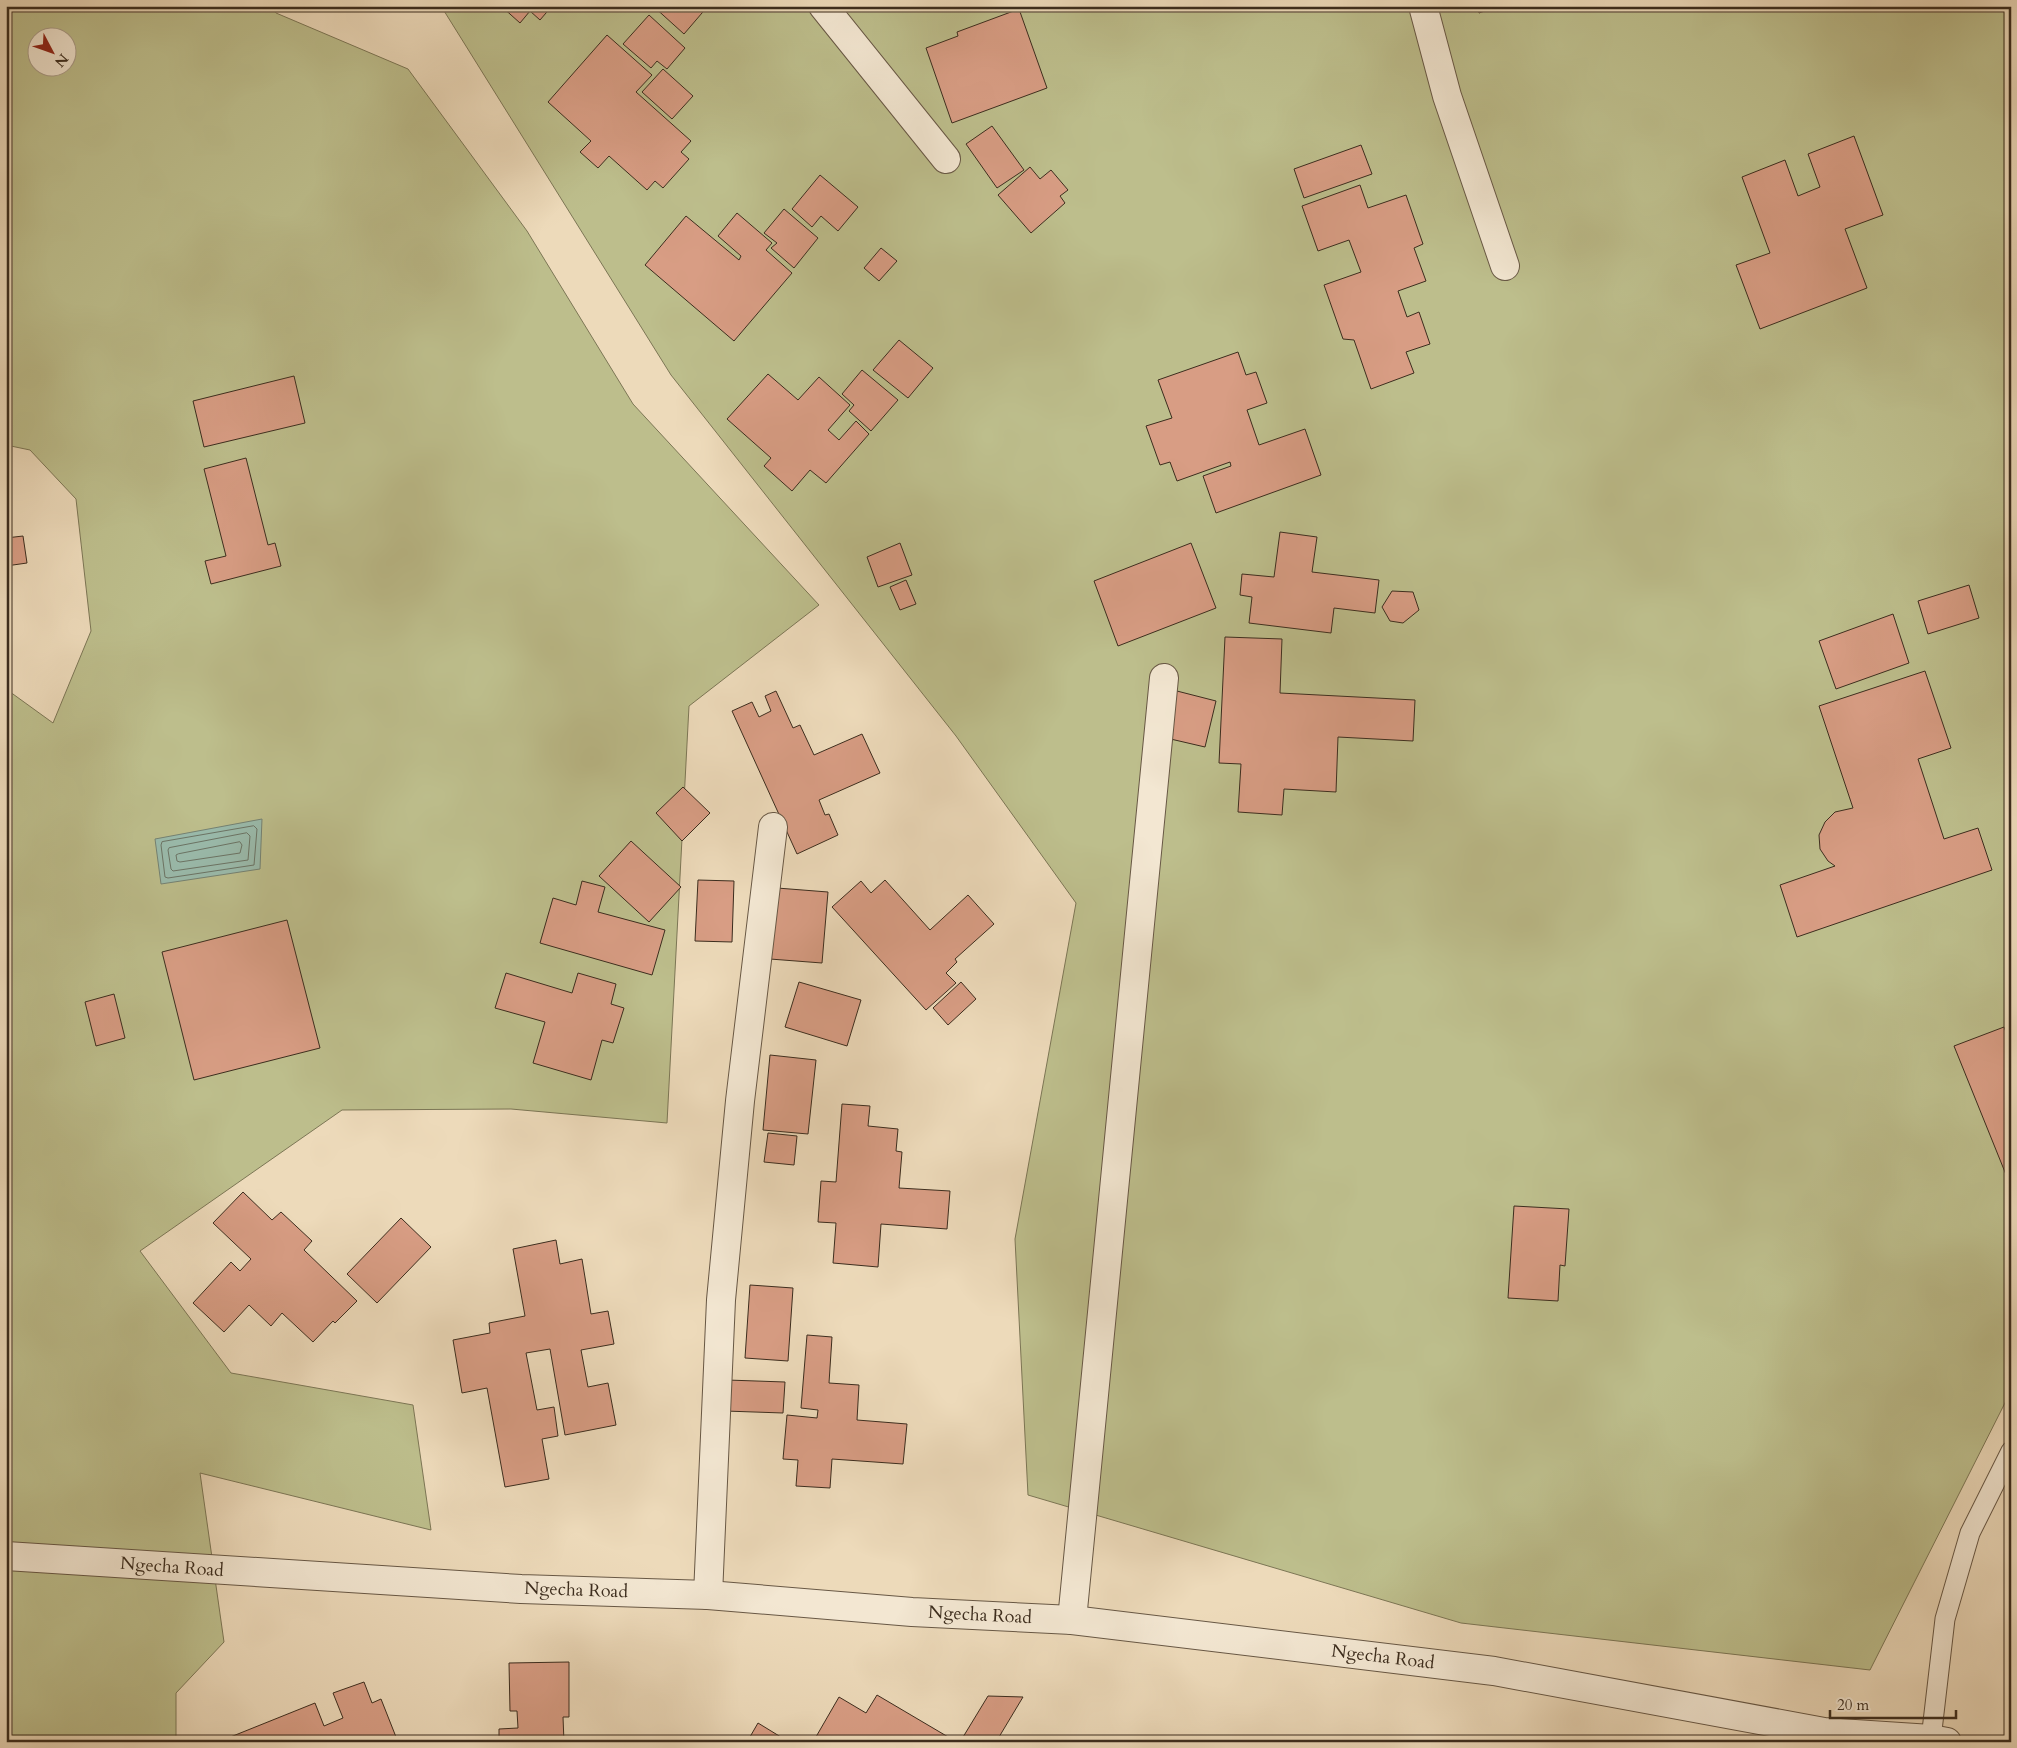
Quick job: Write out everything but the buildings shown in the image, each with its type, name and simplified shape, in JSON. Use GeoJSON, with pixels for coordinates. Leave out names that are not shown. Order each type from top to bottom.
{"type":"FeatureCollection","features":[{"type":"Feature","properties":{"kind":"street"},"geometry":{"type":"LineString","coordinates":[[823,6],[946,159]]}},
{"type":"Feature","properties":{"kind":"street"},"geometry":{"type":"LineString","coordinates":[[1423,6],[1447,96],[1505,266]]}},
{"type":"Feature","properties":{"kind":"street"},"geometry":{"type":"LineString","coordinates":[[1072,1620],[1164,678]]}},
{"type":"Feature","properties":{"kind":"street"},"geometry":{"type":"LineString","coordinates":[[708,1595],[722,1300],[740,1101],[773,828]]}},
{"type":"Feature","properties":{"kind":"street","name":"Ngecha Road"},"geometry":{"type":"LineString","coordinates":[[6,1556],[521,1589],[708,1595],[912,1612],[1072,1620],[1494,1671],[1822,1737],[1939,1740]]}},
{"type":"Feature","properties":{"kind":"lane"},"geometry":{"type":"LineString","coordinates":[[1939,1740],[1945,1619],[1970,1533],[2011,1451]]}},
{"type":"Feature","properties":{"kind":"green space"},"geometry":{"type":"Polygon","coordinates":[[[6,6],[272,6],[276,13],[408,69],[527,231],[633,404],[819,605],[689,706],[667,1123],[511,1109],[342,1110],[140,1251],[231,1373],[413,1405],[431,1530],[200,1473],[224,1642],[176,1693],[176,1742],[6,1742],[6,689],[53,723],[91,631],[76,499],[30,450],[6,445],[6,6]]]}},
{"type":"Feature","properties":{"kind":"green space"},"geometry":{"type":"Polygon","coordinates":[[[441,6],[2011,6],[2011,1391],[1870,1670],[1461,1623],[1028,1495],[1015,1239],[1076,903],[956,736],[671,375],[441,6]]]}},
{"type":"Feature","properties":{"kind":"water"},"geometry":{"type":"Polygon","coordinates":[[[262,819],[260,869],[161,884],[155,839],[262,819]]]}}]}
